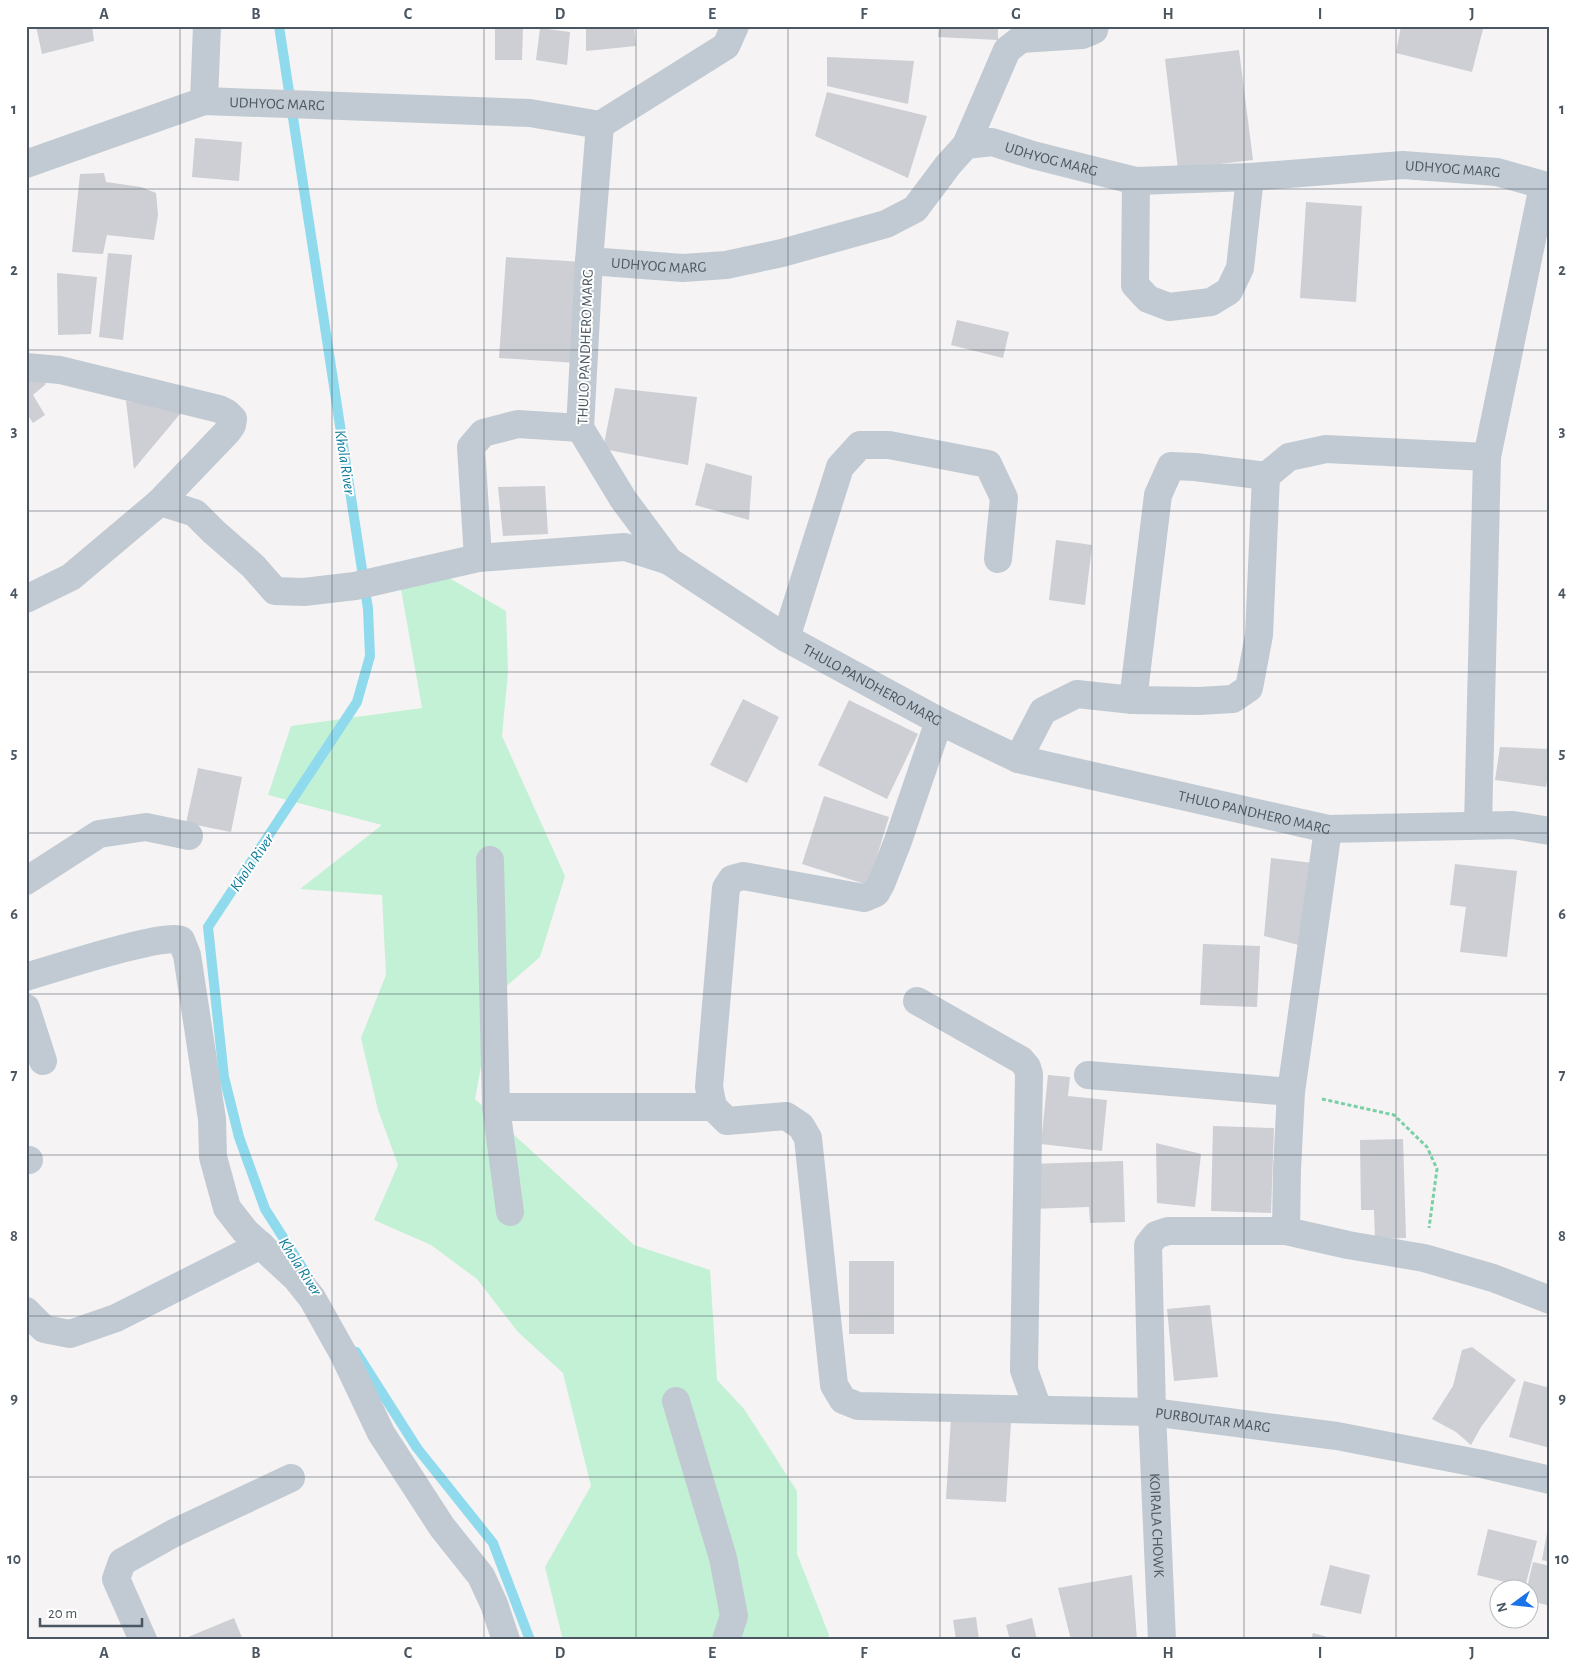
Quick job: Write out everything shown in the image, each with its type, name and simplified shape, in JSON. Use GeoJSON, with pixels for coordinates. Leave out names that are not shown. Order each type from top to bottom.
{"type":"FeatureCollection","features":[{"type":"Feature","properties":{"kind":"street"},"geometry":{"type":"LineString","coordinates":[[204,101],[207,26]]}},
{"type":"Feature","properties":{"kind":"street"},"geometry":{"type":"LineString","coordinates":[[600,125],[726,46],[735,26]]}},
{"type":"Feature","properties":{"kind":"street"},"geometry":{"type":"LineString","coordinates":[[966,145],[1007,50],[1021,39],[1082,35],[1094,30],[1096,26]]}},
{"type":"Feature","properties":{"kind":"street","name":"UDHYOG MARG"},"geometry":{"type":"LineString","coordinates":[[26,164],[204,101],[530,112],[600,125]]}},
{"type":"Feature","properties":{"kind":"street","name":"THULO PANDHERO MARG"},"geometry":{"type":"LineString","coordinates":[[600,125],[589,261],[580,428],[623,500],[669,560],[786,638],[939,721],[1018,758],[1328,829],[1513,825],[1550,831]]}},
{"type":"Feature","properties":{"kind":"street","name":"UDHYOG MARG"},"geometry":{"type":"LineString","coordinates":[[589,261],[684,268],[726,265],[782,253],[886,224],[915,209],[948,165],[966,145],[992,142],[1033,155],[1136,181],[1250,177],[1403,164],[1497,172],[1546,187]]}},
{"type":"Feature","properties":{"kind":"street"},"geometry":{"type":"LineString","coordinates":[[1136,181],[1135,285],[1148,299],[1169,307],[1211,302],[1229,291],[1240,268],[1250,177]]}},
{"type":"Feature","properties":{"kind":"street"},"geometry":{"type":"LineString","coordinates":[[1478,825],[1487,457],[1546,187]]}},
{"type":"Feature","properties":{"kind":"street"},"geometry":{"type":"LineString","coordinates":[[26,367],[60,370],[219,409],[233,419],[228,431],[160,502],[71,577],[26,598]]}},
{"type":"Feature","properties":{"kind":"street"},"geometry":{"type":"LineString","coordinates":[[478,558],[471,447],[483,433],[518,424],[580,428]]}},
{"type":"Feature","properties":{"kind":"street"},"geometry":{"type":"LineString","coordinates":[[786,638],[840,467],[860,445],[889,445],[988,464],[1004,498],[998,559]]}},
{"type":"Feature","properties":{"kind":"street"},"geometry":{"type":"LineString","coordinates":[[1134,700],[1158,496],[1171,466],[1195,467],[1266,476],[1289,457],[1326,449],[1487,457]]}},
{"type":"Feature","properties":{"kind":"street"},"geometry":{"type":"LineString","coordinates":[[1018,758],[1043,710],[1077,694],[1134,700],[1198,701],[1233,699],[1249,688],[1259,635],[1266,476]]}},
{"type":"Feature","properties":{"kind":"street"},"geometry":{"type":"LineString","coordinates":[[160,502],[195,513],[253,566],[275,591],[304,592],[366,583],[478,558],[625,547],[669,560]]}},
{"type":"Feature","properties":{"kind":"street"},"geometry":{"type":"LineString","coordinates":[[939,721],[898,841],[876,893],[864,898],[743,876],[732,879],[726,888],[710,1087],[713,1107],[727,1121],[786,1116],[801,1126],[808,1138],[834,1385],[843,1400],[858,1406],[1038,1408],[1152,1412]]}},
{"type":"Feature","properties":{"kind":"street"},"geometry":{"type":"LineString","coordinates":[[26,882],[99,834],[146,827],[189,836]]}},
{"type":"Feature","properties":{"kind":"street"},"geometry":{"type":"LineString","coordinates":[[1328,829],[1290,1092],[1286,1231],[1348,1245],[1424,1258],[1493,1278],[1550,1300]]}},
{"type":"Feature","properties":{"kind":"street"},"geometry":{"type":"LineString","coordinates":[[490,860],[496,1107],[510,1212]]}},
{"type":"Feature","properties":{"kind":"street"},"geometry":{"type":"LineString","coordinates":[[26,977],[151,941],[177,938],[181,940],[187,955],[210,1110],[213,1158],[227,1208],[245,1231],[296,1278],[312,1298],[344,1355],[381,1433],[442,1527],[481,1576],[494,1604],[506,1640]]}},
{"type":"Feature","properties":{"kind":"street"},"geometry":{"type":"LineString","coordinates":[[917,1002],[1021,1060],[1027,1067],[1029,1074],[1024,1370],[1038,1408]]}},
{"type":"Feature","properties":{"kind":"street"},"geometry":{"type":"LineString","coordinates":[[26,1008],[43,1061]]}},
{"type":"Feature","properties":{"kind":"street"},"geometry":{"type":"LineString","coordinates":[[1088,1075],[1290,1092]]}},
{"type":"Feature","properties":{"kind":"street"},"geometry":{"type":"LineString","coordinates":[[496,1107],[713,1107]]}},
{"type":"Feature","properties":{"kind":"street","name":"PURBOUTAR MARG"},"geometry":{"type":"LineString","coordinates":[[1286,1231],[1168,1231],[1156,1235],[1148,1244],[1152,1412],[1337,1436],[1482,1464],[1550,1480]]}},
{"type":"Feature","properties":{"kind":"street"},"geometry":{"type":"LineString","coordinates":[[26,1311],[44,1329],[70,1334],[116,1318],[261,1245]]}},
{"type":"Feature","properties":{"kind":"street"},"geometry":{"type":"LineString","coordinates":[[676,1402],[723,1558],[734,1616],[726,1640]]}},
{"type":"Feature","properties":{"kind":"street","name":"KOIRALA CHOWK"},"geometry":{"type":"LineString","coordinates":[[1152,1412],[1162,1640]]}},
{"type":"Feature","properties":{"kind":"street"},"geometry":{"type":"LineString","coordinates":[[142,1640],[116,1579],[122,1562],[174,1533],[291,1478]]}},
{"type":"Feature","properties":{"kind":"path"},"geometry":{"type":"LineString","coordinates":[[1290,1092],[1394,1115],[1427,1147],[1437,1169],[1424,1258]]}},
{"type":"Feature","properties":{"kind":"green space"},"geometry":{"type":"Polygon","coordinates":[[[437,571],[506,611],[508,672],[502,736],[565,876],[540,957],[494,997],[475,1099],[634,1245],[710,1270],[717,1380],[744,1409],[797,1491],[797,1554],[829,1635],[827,1640],[563,1640],[545,1567],[591,1486],[563,1373],[518,1332],[477,1279],[431,1245],[374,1220],[398,1165],[378,1110],[361,1038],[386,975],[382,895],[300,889],[382,825],[268,795],[291,726],[422,708],[401,589],[437,571]]]}},
{"type":"Feature","properties":{"kind":"building"},"geometry":{"type":"Polygon","coordinates":[[[36,26],[92,26],[94,41],[42,54],[36,26]]]}},
{"type":"Feature","properties":{"kind":"building"},"geometry":{"type":"Polygon","coordinates":[[[586,26],[634,26],[636,46],[586,51],[586,26]]]}},
{"type":"Feature","properties":{"kind":"building"},"geometry":{"type":"Polygon","coordinates":[[[939,26],[998,26],[998,40],[938,37],[939,26]]]}},
{"type":"Feature","properties":{"kind":"building"},"geometry":{"type":"Polygon","coordinates":[[[1401,26],[1468,26],[1483,29],[1472,72],[1396,53],[1401,26]]]}},
{"type":"Feature","properties":{"kind":"building"},"geometry":{"type":"Polygon","coordinates":[[[495,27],[523,27],[522,60],[495,60],[495,27]]]}},
{"type":"Feature","properties":{"kind":"building"},"geometry":{"type":"Polygon","coordinates":[[[540,28],[570,32],[567,65],[536,60],[540,28]]]}},
{"type":"Feature","properties":{"kind":"building"},"geometry":{"type":"Polygon","coordinates":[[[1239,50],[1253,160],[1178,169],[1165,59],[1239,50]]]}},
{"type":"Feature","properties":{"kind":"building"},"geometry":{"type":"Polygon","coordinates":[[[827,57],[914,61],[908,104],[827,86],[827,57]]]}},
{"type":"Feature","properties":{"kind":"building"},"geometry":{"type":"Polygon","coordinates":[[[827,92],[927,116],[908,178],[815,136],[827,92]]]}},
{"type":"Feature","properties":{"kind":"building"},"geometry":{"type":"Polygon","coordinates":[[[195,138],[242,142],[239,181],[192,177],[195,138]]]}},
{"type":"Feature","properties":{"kind":"building"},"geometry":{"type":"Polygon","coordinates":[[[104,173],[106,182],[141,187],[156,193],[158,215],[154,240],[107,235],[103,254],[72,252],[80,174],[104,173]]]}},
{"type":"Feature","properties":{"kind":"building"},"geometry":{"type":"Polygon","coordinates":[[[1306,202],[1362,206],[1356,302],[1300,298],[1306,202]]]}},
{"type":"Feature","properties":{"kind":"building"},"geometry":{"type":"Polygon","coordinates":[[[108,253],[132,255],[123,340],[99,337],[108,253]]]}},
{"type":"Feature","properties":{"kind":"building"},"geometry":{"type":"Polygon","coordinates":[[[506,257],[583,262],[577,363],[499,358],[506,257]]]}},
{"type":"Feature","properties":{"kind":"building"},"geometry":{"type":"Polygon","coordinates":[[[57,273],[97,277],[91,334],[58,335],[57,273]]]}},
{"type":"Feature","properties":{"kind":"building"},"geometry":{"type":"Polygon","coordinates":[[[957,320],[1009,332],[1003,358],[951,345],[957,320]]]}},
{"type":"Feature","properties":{"kind":"building"},"geometry":{"type":"Polygon","coordinates":[[[35,369],[46,384],[33,395],[45,415],[33,423],[26,412],[26,373],[35,369]]]}},
{"type":"Feature","properties":{"kind":"building"},"geometry":{"type":"Polygon","coordinates":[[[615,388],[697,397],[688,465],[603,449],[615,388]]]}},
{"type":"Feature","properties":{"kind":"building"},"geometry":{"type":"Polygon","coordinates":[[[126,401],[185,408],[134,469],[126,401]]]}},
{"type":"Feature","properties":{"kind":"building"},"geometry":{"type":"Polygon","coordinates":[[[706,463],[752,476],[749,520],[695,505],[706,463]]]}},
{"type":"Feature","properties":{"kind":"building"},"geometry":{"type":"Polygon","coordinates":[[[545,486],[548,534],[503,536],[498,487],[545,486]]]}},
{"type":"Feature","properties":{"kind":"building"},"geometry":{"type":"Polygon","coordinates":[[[1056,540],[1092,545],[1085,605],[1049,600],[1056,540]]]}},
{"type":"Feature","properties":{"kind":"building"},"geometry":{"type":"Polygon","coordinates":[[[743,699],[779,717],[747,783],[710,765],[743,699]]]}},
{"type":"Feature","properties":{"kind":"building"},"geometry":{"type":"Polygon","coordinates":[[[849,700],[918,734],[887,799],[818,765],[849,700]]]}},
{"type":"Feature","properties":{"kind":"building"},"geometry":{"type":"Polygon","coordinates":[[[1500,747],[1550,749],[1546,787],[1495,780],[1500,747]]]}},
{"type":"Feature","properties":{"kind":"building"},"geometry":{"type":"Polygon","coordinates":[[[198,768],[242,777],[231,832],[186,823],[198,768]]]}},
{"type":"Feature","properties":{"kind":"building"},"geometry":{"type":"Polygon","coordinates":[[[824,796],[889,817],[868,885],[802,864],[824,796]]]}},
{"type":"Feature","properties":{"kind":"building"},"geometry":{"type":"Polygon","coordinates":[[[1271,858],[1313,863],[1302,946],[1264,936],[1271,858]]]}},
{"type":"Feature","properties":{"kind":"building"},"geometry":{"type":"Polygon","coordinates":[[[1455,864],[1517,871],[1507,957],[1460,952],[1466,907],[1450,905],[1455,864]]]}},
{"type":"Feature","properties":{"kind":"building"},"geometry":{"type":"Polygon","coordinates":[[[1203,944],[1260,946],[1257,1007],[1200,1005],[1203,944]]]}},
{"type":"Feature","properties":{"kind":"building"},"geometry":{"type":"Polygon","coordinates":[[[1048,1075],[1070,1077],[1068,1096],[1107,1100],[1102,1151],[1041,1144],[1048,1075]]]}},
{"type":"Feature","properties":{"kind":"building"},"geometry":{"type":"Polygon","coordinates":[[[1213,1126],[1274,1128],[1271,1213],[1211,1211],[1213,1126]]]}},
{"type":"Feature","properties":{"kind":"building"},"geometry":{"type":"Polygon","coordinates":[[[1403,1139],[1406,1238],[1375,1239],[1374,1210],[1361,1210],[1360,1140],[1403,1139]]]}},
{"type":"Feature","properties":{"kind":"building"},"geometry":{"type":"Polygon","coordinates":[[[1156,1143],[1201,1154],[1195,1207],[1157,1203],[1156,1143]]]}},
{"type":"Feature","properties":{"kind":"building"},"geometry":{"type":"Polygon","coordinates":[[[1123,1161],[1125,1222],[1090,1223],[1089,1207],[1031,1209],[1029,1164],[1123,1161]]]}},
{"type":"Feature","properties":{"kind":"building"},"geometry":{"type":"Polygon","coordinates":[[[849,1261],[894,1261],[894,1334],[849,1334],[849,1261]]]}},
{"type":"Feature","properties":{"kind":"building"},"geometry":{"type":"Polygon","coordinates":[[[1210,1305],[1218,1377],[1174,1381],[1167,1309],[1210,1305]]]}},
{"type":"Feature","properties":{"kind":"building"},"geometry":{"type":"Polygon","coordinates":[[[1472,1347],[1516,1380],[1481,1427],[1471,1445],[1456,1432],[1432,1419],[1453,1386],[1462,1350],[1472,1347]]]}},
{"type":"Feature","properties":{"kind":"building"},"geometry":{"type":"Polygon","coordinates":[[[1524,1381],[1550,1388],[1550,1448],[1509,1437],[1524,1381]]]}},
{"type":"Feature","properties":{"kind":"building"},"geometry":{"type":"Polygon","coordinates":[[[951,1418],[1011,1422],[1006,1502],[946,1499],[951,1418]]]}},
{"type":"Feature","properties":{"kind":"building"},"geometry":{"type":"Polygon","coordinates":[[[1550,1522],[1550,1562],[1542,1560],[1550,1522]]]}},
{"type":"Feature","properties":{"kind":"building"},"geometry":{"type":"Polygon","coordinates":[[[1488,1529],[1537,1541],[1527,1578],[1489,1578],[1477,1575],[1488,1529]]]}},
{"type":"Feature","properties":{"kind":"building"},"geometry":{"type":"Polygon","coordinates":[[[1533,1562],[1550,1566],[1550,1606],[1538,1603],[1538,1578],[1529,1578],[1533,1562]]]}},
{"type":"Feature","properties":{"kind":"building"},"geometry":{"type":"Polygon","coordinates":[[[1330,1565],[1370,1575],[1361,1614],[1320,1605],[1330,1565]]]}},
{"type":"Feature","properties":{"kind":"building"},"geometry":{"type":"Polygon","coordinates":[[[1132,1575],[1137,1640],[1071,1640],[1058,1588],[1132,1575]]]}},
{"type":"Feature","properties":{"kind":"building"},"geometry":{"type":"Polygon","coordinates":[[[976,1617],[979,1640],[956,1640],[953,1620],[976,1617]]]}},
{"type":"Feature","properties":{"kind":"building"},"geometry":{"type":"Polygon","coordinates":[[[234,1618],[243,1640],[181,1640],[234,1618]]]}},
{"type":"Feature","properties":{"kind":"building"},"geometry":{"type":"Polygon","coordinates":[[[1032,1618],[1037,1640],[1010,1640],[1006,1625],[1032,1618]]]}},
{"type":"Feature","properties":{"kind":"building"},"geometry":{"type":"Polygon","coordinates":[[[1313,1633],[1334,1639],[1334,1640],[1311,1640],[1313,1633]]]}},
{"type":"Feature","properties":{"kind":"waterway","name":"Khola River"},"geometry":{"type":"LineString","coordinates":[[279,26],[368,609],[370,656],[357,702],[208,927],[224,1077],[239,1137],[265,1209],[305,1272]]}},
{"type":"Feature","properties":{"kind":"waterway","name":"Khola River"},"geometry":{"type":"LineString","coordinates":[[356,1352],[417,1448],[493,1543],[530,1640]]}}]}
